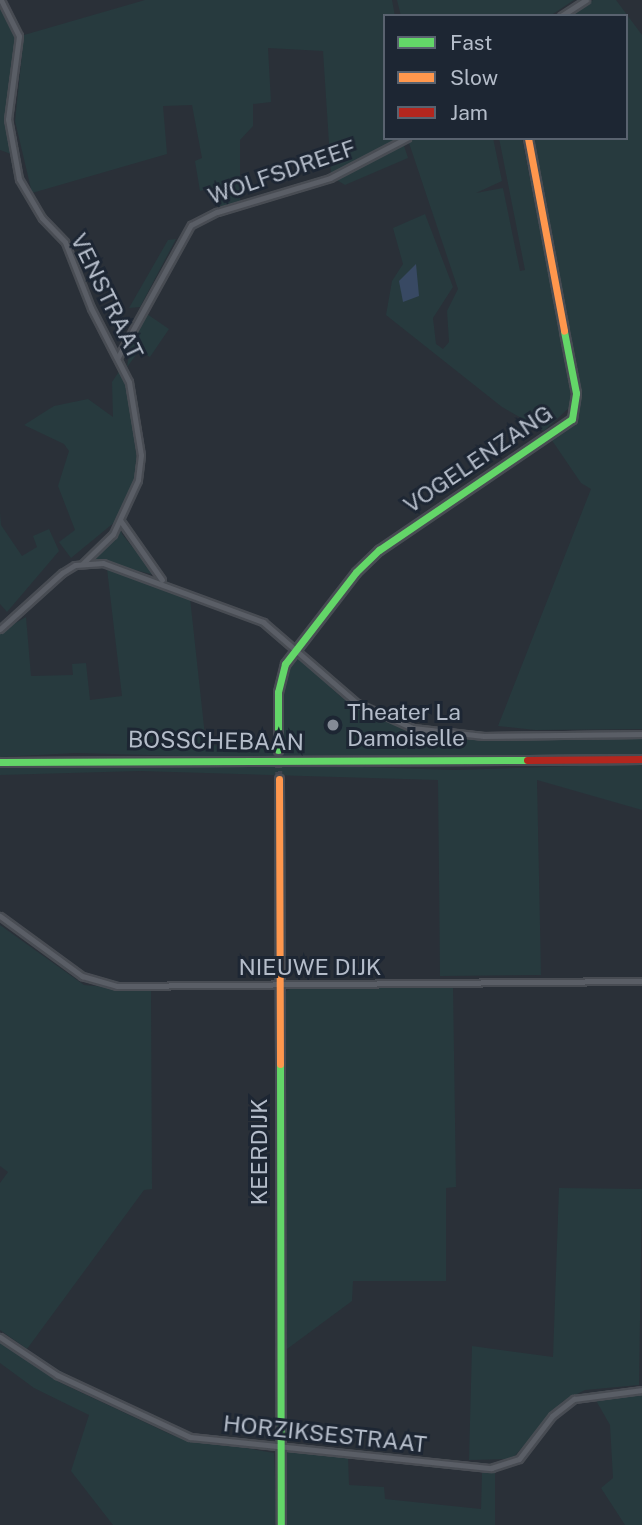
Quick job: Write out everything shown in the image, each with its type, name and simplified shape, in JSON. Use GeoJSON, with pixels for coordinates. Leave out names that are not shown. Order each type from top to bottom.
{"type":"FeatureCollection","features":[{"type":"Feature","properties":{"kind":"street","name":"VENSTRAAT"},"geometry":{"type":"LineString","coordinates":[[0,629],[62,573],[82,564],[120,520],[138,480],[141,455],[129,382],[118,357],[65,243],[42,218],[19,179],[8,119],[19,36],[1,0]]}},
{"type":"Feature","properties":{"kind":"street"},"geometry":{"type":"LineString","coordinates":[[564,14],[586,0]]}},
{"type":"Feature","properties":{"kind":"street","name":"WOLFSDREEF"},"geometry":{"type":"LineString","coordinates":[[118,357],[191,225],[336,175],[403,140]]}},
{"type":"Feature","properties":{"kind":"street","name":"VOGELENZANG"},"geometry":{"type":"LineString","coordinates":[[297,647],[379,550],[572,419],[576,393],[528,140]]}},
{"type":"Feature","properties":{"kind":"street"},"geometry":{"type":"LineString","coordinates":[[120,520],[164,583]]}},
{"type":"Feature","properties":{"kind":"street"},"geometry":{"type":"LineString","coordinates":[[82,564],[117,566],[263,622],[297,647],[357,703],[412,728],[484,736],[642,734]]}},
{"type":"Feature","properties":{"kind":"street"},"geometry":{"type":"LineString","coordinates":[[278,750],[280,678],[297,647]]}},
{"type":"Feature","properties":{"kind":"street","name":"BOSSCHEBAAN"},"geometry":{"type":"LineString","coordinates":[[0,762],[642,759]]}},
{"type":"Feature","properties":{"kind":"street","name":"KEERDIJK"},"geometry":{"type":"LineString","coordinates":[[279,779],[281,1525]]}},
{"type":"Feature","properties":{"kind":"street","name":"NIEUWE DIJK"},"geometry":{"type":"LineString","coordinates":[[0,916],[82,976],[99,982],[278,984],[642,981]]}},
{"type":"Feature","properties":{"kind":"street","name":"HORZIKSESTRAAT"},"geometry":{"type":"LineString","coordinates":[[0,1337],[57,1375],[172,1432],[280,1448],[505,1466],[529,1449],[552,1416],[574,1398],[642,1390]]}},
{"type":"Feature","properties":{"kind":"green space"},"geometry":{"type":"Polygon","coordinates":[[[0,0],[17,36],[5,122],[11,154],[0,150],[0,0]]]}},
{"type":"Feature","properties":{"kind":"green space"},"geometry":{"type":"Polygon","coordinates":[[[145,0],[392,0],[395,14],[383,14],[383,140],[397,140],[331,174],[323,51],[268,48],[271,102],[253,104],[253,126],[240,140],[240,202],[218,208],[215,187],[200,191],[195,161],[202,158],[192,105],[163,106],[167,154],[32,193],[15,121],[24,35],[145,0]]]}},
{"type":"Feature","properties":{"kind":"green space"},"geometry":{"type":"Polygon","coordinates":[[[397,0],[574,0],[553,14],[400,14],[397,0]]]}},
{"type":"Feature","properties":{"kind":"green space"},"geometry":{"type":"Polygon","coordinates":[[[593,0],[616,0],[626,14],[569,14],[593,0]]]}},
{"type":"Feature","properties":{"kind":"green space"},"geometry":{"type":"Polygon","coordinates":[[[628,16],[642,35],[642,729],[535,730],[498,726],[591,489],[581,483],[549,436],[579,401],[557,260],[530,140],[628,140],[628,16]]]}},
{"type":"Feature","properties":{"kind":"green space"},"geometry":{"type":"Polygon","coordinates":[[[408,140],[493,140],[502,181],[476,193],[503,188],[520,271],[525,270],[499,140],[522,140],[570,383],[570,407],[544,431],[502,407],[386,315],[392,281],[403,264],[393,228],[425,214],[453,287],[433,318],[436,344],[443,349],[449,342],[447,311],[458,289],[408,140]]]}},
{"type":"Feature","properties":{"kind":"green space"},"geometry":{"type":"Polygon","coordinates":[[[403,143],[408,158],[345,185],[335,179],[403,143]]]}},
{"type":"Feature","properties":{"kind":"green space"},"geometry":{"type":"Polygon","coordinates":[[[176,239],[140,307],[129,308],[168,240],[176,239]]]}},
{"type":"Feature","properties":{"kind":"green space"},"geometry":{"type":"Polygon","coordinates":[[[144,312],[169,329],[150,357],[139,351],[127,367],[132,336],[144,312]]]}},
{"type":"Feature","properties":{"kind":"green space"},"geometry":{"type":"Polygon","coordinates":[[[122,367],[138,444],[137,480],[116,521],[71,558],[59,542],[75,530],[58,486],[69,451],[64,444],[24,425],[54,406],[88,399],[113,417],[112,382],[122,367]]]}},
{"type":"Feature","properties":{"kind":"green space"},"geometry":{"type":"Polygon","coordinates":[[[0,512],[1,525],[22,556],[37,547],[33,536],[49,529],[59,551],[7,612],[0,604],[0,512]]]}},
{"type":"Feature","properties":{"kind":"green space"},"geometry":{"type":"Polygon","coordinates":[[[120,527],[122,534],[155,575],[91,559],[120,527]]]}},
{"type":"Feature","properties":{"kind":"green space"},"geometry":{"type":"Polygon","coordinates":[[[107,569],[190,598],[206,745],[275,747],[275,755],[282,755],[284,678],[297,656],[340,696],[395,725],[452,737],[642,736],[642,757],[295,759],[76,753],[0,757],[0,632],[26,617],[31,676],[73,675],[72,664],[86,663],[90,700],[122,696],[107,569]]]}},
{"type":"Feature","properties":{"kind":"green space"},"geometry":{"type":"Polygon","coordinates":[[[236,763],[454,770],[642,764],[642,810],[537,780],[541,975],[440,976],[438,780],[140,771],[0,775],[0,765],[236,763]]]}},
{"type":"Feature","properties":{"kind":"green space"},"geometry":{"type":"Polygon","coordinates":[[[0,925],[84,985],[151,991],[152,1189],[144,1190],[27,1349],[0,1330],[0,1183],[8,1172],[0,1166],[0,925]]]}},
{"type":"Feature","properties":{"kind":"green space"},"geometry":{"type":"Polygon","coordinates":[[[453,985],[456,1187],[446,1188],[446,1281],[353,1281],[352,1301],[283,1352],[283,993],[295,986],[453,985]]]}},
{"type":"Feature","properties":{"kind":"green space"},"geometry":{"type":"Polygon","coordinates":[[[559,1188],[642,1189],[639,1385],[585,1390],[563,1401],[512,1459],[469,1460],[472,1346],[553,1357],[559,1188]]]}},
{"type":"Feature","properties":{"kind":"green space"},"geometry":{"type":"Polygon","coordinates":[[[0,1340],[59,1382],[172,1435],[274,1453],[277,1525],[113,1525],[71,1471],[89,1415],[34,1388],[0,1363],[0,1340]]]}},
{"type":"Feature","properties":{"kind":"green space"},"geometry":{"type":"Polygon","coordinates":[[[604,1393],[642,1393],[642,1525],[625,1525],[601,1488],[613,1478],[610,1425],[594,1397],[604,1393]]]}},
{"type":"Feature","properties":{"kind":"green space"},"geometry":{"type":"Polygon","coordinates":[[[292,1450],[348,1455],[349,1485],[384,1487],[385,1499],[481,1509],[482,1473],[495,1473],[495,1525],[285,1525],[285,1454],[292,1450]]]}},
{"type":"Feature","properties":{"kind":"water"},"geometry":{"type":"Polygon","coordinates":[[[416,264],[419,296],[403,302],[399,281],[416,264]]]}},
{"type":"Feature","properties":{"kind":"tunnel"},"geometry":{"type":"LineString","coordinates":[[278,750],[279,779]]}},
{"type":"Feature","properties":{"kind":"traffic: fast"},"geometry":{"type":"LineString","coordinates":[[278,750],[278,692],[285,664],[356,572],[379,550],[572,419],[576,393],[564,331]]}},
{"type":"Feature","properties":{"kind":"traffic: fast"},"geometry":{"type":"LineString","coordinates":[[0,762],[527,760]]}},
{"type":"Feature","properties":{"kind":"traffic: fast"},"geometry":{"type":"LineString","coordinates":[[280,1064],[281,1525]]}},
{"type":"Feature","properties":{"kind":"traffic: slow"},"geometry":{"type":"LineString","coordinates":[[528,140],[564,331]]}},
{"type":"Feature","properties":{"kind":"traffic: slow"},"geometry":{"type":"LineString","coordinates":[[279,779],[280,1064]]}},
{"type":"Feature","properties":{"kind":"traffic: jam"},"geometry":{"type":"LineString","coordinates":[[527,760],[642,759]]}},
{"type":"Feature","properties":{"kind":"place","name":"Theater La Damoiselle"},"geometry":{"type":"Point","coordinates":[333,725]}}]}
